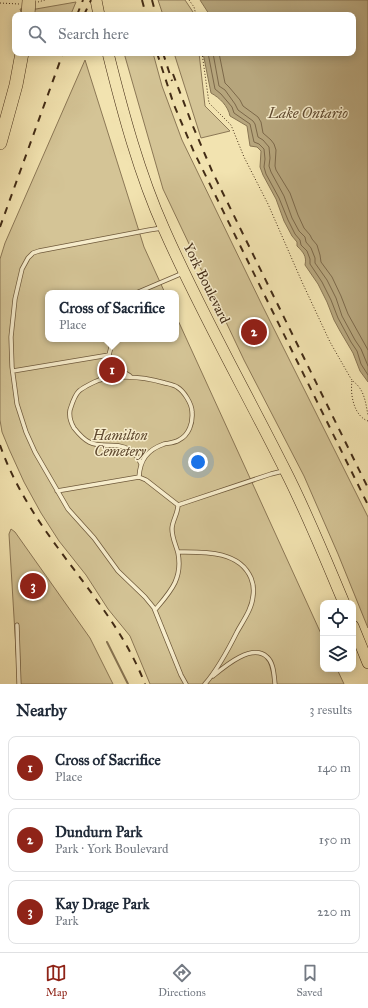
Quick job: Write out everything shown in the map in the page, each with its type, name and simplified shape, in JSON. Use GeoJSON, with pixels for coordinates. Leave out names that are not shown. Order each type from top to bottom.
{"type":"FeatureCollection","features":[{"type":"Feature","properties":{"kind":"highway"},"geometry":{"type":"LineString","coordinates":[[29,12],[34,1]]}},
{"type":"Feature","properties":{"kind":"highway"},"geometry":{"type":"LineString","coordinates":[[0,143],[16,86],[21,56]]}},
{"type":"Feature","properties":{"kind":"main road"},"geometry":{"type":"LineString","coordinates":[[96,0],[98,12]]}},
{"type":"Feature","properties":{"kind":"main road","name":"York Boulevard"},"geometry":{"type":"LineString","coordinates":[[113,56],[118,94],[134,149],[164,228],[184,273],[286,471],[309,520],[343,600]]}},
{"type":"Feature","properties":{"kind":"main road"},"geometry":{"type":"LineString","coordinates":[[356,633],[368,663]]}},
{"type":"Feature","properties":{"kind":"lane"},"geometry":{"type":"LineString","coordinates":[[164,228],[33,253],[28,258],[22,269],[15,299],[11,337],[12,371],[17,404],[26,432],[57,492],[68,509],[94,538],[118,571],[145,597],[155,610],[184,683]]}},
{"type":"Feature","properties":{"kind":"lane"},"geometry":{"type":"LineString","coordinates":[[143,290],[184,273]]}},
{"type":"Feature","properties":{"kind":"lane"},"geometry":{"type":"LineString","coordinates":[[100,380],[106,367],[111,342]]}},
{"type":"Feature","properties":{"kind":"lane"},"geometry":{"type":"LineString","coordinates":[[12,371],[109,355]]}},
{"type":"Feature","properties":{"kind":"lane"},"geometry":{"type":"LineString","coordinates":[[109,355],[117,368],[132,377]]}},
{"type":"Feature","properties":{"kind":"lane"},"geometry":{"type":"LineString","coordinates":[[139,477],[141,464],[145,456],[155,448],[164,444],[178,441],[186,435],[192,424],[192,411],[188,398],[177,387],[154,380],[132,377],[117,377],[100,380],[78,392],[74,397],[70,412],[72,424],[79,435],[89,442],[99,445],[124,446],[133,452],[141,464]]}},
{"type":"Feature","properties":{"kind":"lane"},"geometry":{"type":"LineString","coordinates":[[178,506],[271,474],[286,471]]}},
{"type":"Feature","properties":{"kind":"lane"},"geometry":{"type":"LineString","coordinates":[[57,492],[139,477],[146,480],[178,506]]}},
{"type":"Feature","properties":{"kind":"lane"},"geometry":{"type":"LineString","coordinates":[[155,610],[171,591],[176,582],[180,567],[172,528],[178,506]]}},
{"type":"Feature","properties":{"kind":"lane"},"geometry":{"type":"LineString","coordinates":[[178,552],[205,552],[229,557],[244,566],[252,582],[253,596],[249,611],[230,646],[205,684]]}},
{"type":"Feature","properties":{"kind":"lane"},"geometry":{"type":"LineString","coordinates":[[17,625],[20,684]]}},
{"type":"Feature","properties":{"kind":"lane"},"geometry":{"type":"LineString","coordinates":[[209,679],[225,666],[247,653],[258,652],[269,659],[274,670],[275,684]]}},
{"type":"Feature","properties":{"kind":"path"},"geometry":{"type":"LineString","coordinates":[[34,1],[46,0]]}},
{"type":"Feature","properties":{"kind":"path"},"geometry":{"type":"LineString","coordinates":[[189,0],[194,7],[195,12]]}},
{"type":"Feature","properties":{"kind":"path"},"geometry":{"type":"LineString","coordinates":[[202,56],[209,103],[231,125],[244,157],[268,204],[330,342],[352,381],[359,387],[365,399],[368,415]]}},
{"type":"Feature","properties":{"kind":"path"},"geometry":{"type":"LineString","coordinates":[[352,381],[353,401],[356,410],[364,420],[368,421]]}},
{"type":"Feature","properties":{"kind":"green space"},"geometry":{"type":"Polygon","coordinates":[[[158,0],[185,0],[193,12],[162,12],[158,0]]]}},
{"type":"Feature","properties":{"kind":"green space"},"geometry":{"type":"Polygon","coordinates":[[[76,2],[72,12],[21,12],[20,9],[36,9],[76,2]]]}},
{"type":"Feature","properties":{"kind":"green space"},"geometry":{"type":"Polygon","coordinates":[[[125,56],[154,56],[162,86],[182,140],[262,305],[368,517],[368,628],[304,476],[244,360],[163,189],[125,56]]]}},
{"type":"Feature","properties":{"kind":"green space"},"geometry":{"type":"Polygon","coordinates":[[[175,56],[199,56],[205,106],[230,131],[201,138],[175,56]]]}},
{"type":"Feature","properties":{"kind":"green space","name":"Hamilton Cemetery"},"geometry":{"type":"Polygon","coordinates":[[[85,60],[144,247],[164,290],[45,290],[45,342],[179,342],[179,323],[320,631],[320,672],[338,672],[344,684],[150,684],[130,636],[108,609],[86,575],[59,541],[41,513],[24,482],[2,432],[0,420],[0,259],[5,243],[85,60]]]}},
{"type":"Feature","properties":{"kind":"green space"},"geometry":{"type":"Polygon","coordinates":[[[11,529],[15,532],[90,638],[113,684],[18,684],[9,534],[11,529]]]}},
{"type":"Feature","properties":{"kind":"water","name":"Lake Ontario"},"geometry":{"type":"Polygon","coordinates":[[[200,0],[368,0],[368,382],[360,371],[353,353],[334,320],[318,284],[305,265],[304,254],[297,246],[297,242],[284,221],[276,199],[260,167],[261,151],[257,147],[250,146],[247,126],[230,116],[223,103],[211,93],[204,56],[356,56],[356,12],[208,12],[200,0]]]}},
{"type":"Feature","properties":{"kind":"waterway"},"geometry":{"type":"LineString","coordinates":[[107,642],[128,684]]}},
{"type":"Feature","properties":{"kind":"railway"},"geometry":{"type":"LineString","coordinates":[[78,12],[83,0]]}},
{"type":"Feature","properties":{"kind":"railway"},"geometry":{"type":"LineString","coordinates":[[85,12],[91,0]]}},
{"type":"Feature","properties":{"kind":"railway"},"geometry":{"type":"LineString","coordinates":[[142,0],[145,12]]}},
{"type":"Feature","properties":{"kind":"railway"},"geometry":{"type":"LineString","coordinates":[[152,0],[155,12]]}},
{"type":"Feature","properties":{"kind":"railway"},"geometry":{"type":"LineString","coordinates":[[0,227],[62,56]]}},
{"type":"Feature","properties":{"kind":"railway"},"geometry":{"type":"LineString","coordinates":[[158,56],[174,105],[194,152],[368,505]]}},
{"type":"Feature","properties":{"kind":"railway"},"geometry":{"type":"LineString","coordinates":[[164,56],[172,81]]}},
{"type":"Feature","properties":{"kind":"railway"},"geometry":{"type":"LineString","coordinates":[[173,74],[212,171],[368,488]]}},
{"type":"Feature","properties":{"kind":"railway"},"geometry":{"type":"LineString","coordinates":[[0,445],[21,492],[31,509],[110,619],[135,661],[145,684]]}},
{"type":"Feature","properties":{"kind":"place","name":"Dundurn Park"},"geometry":{"type":"Point","coordinates":[254,332]}},
{"type":"Feature","properties":{"kind":"place","name":"Cross of Sacrifice"},"geometry":{"type":"Point","coordinates":[112,370]}},
{"type":"Feature","properties":{"kind":"place","name":"Kay Drage Park"},"geometry":{"type":"Point","coordinates":[33,586]}}]}
